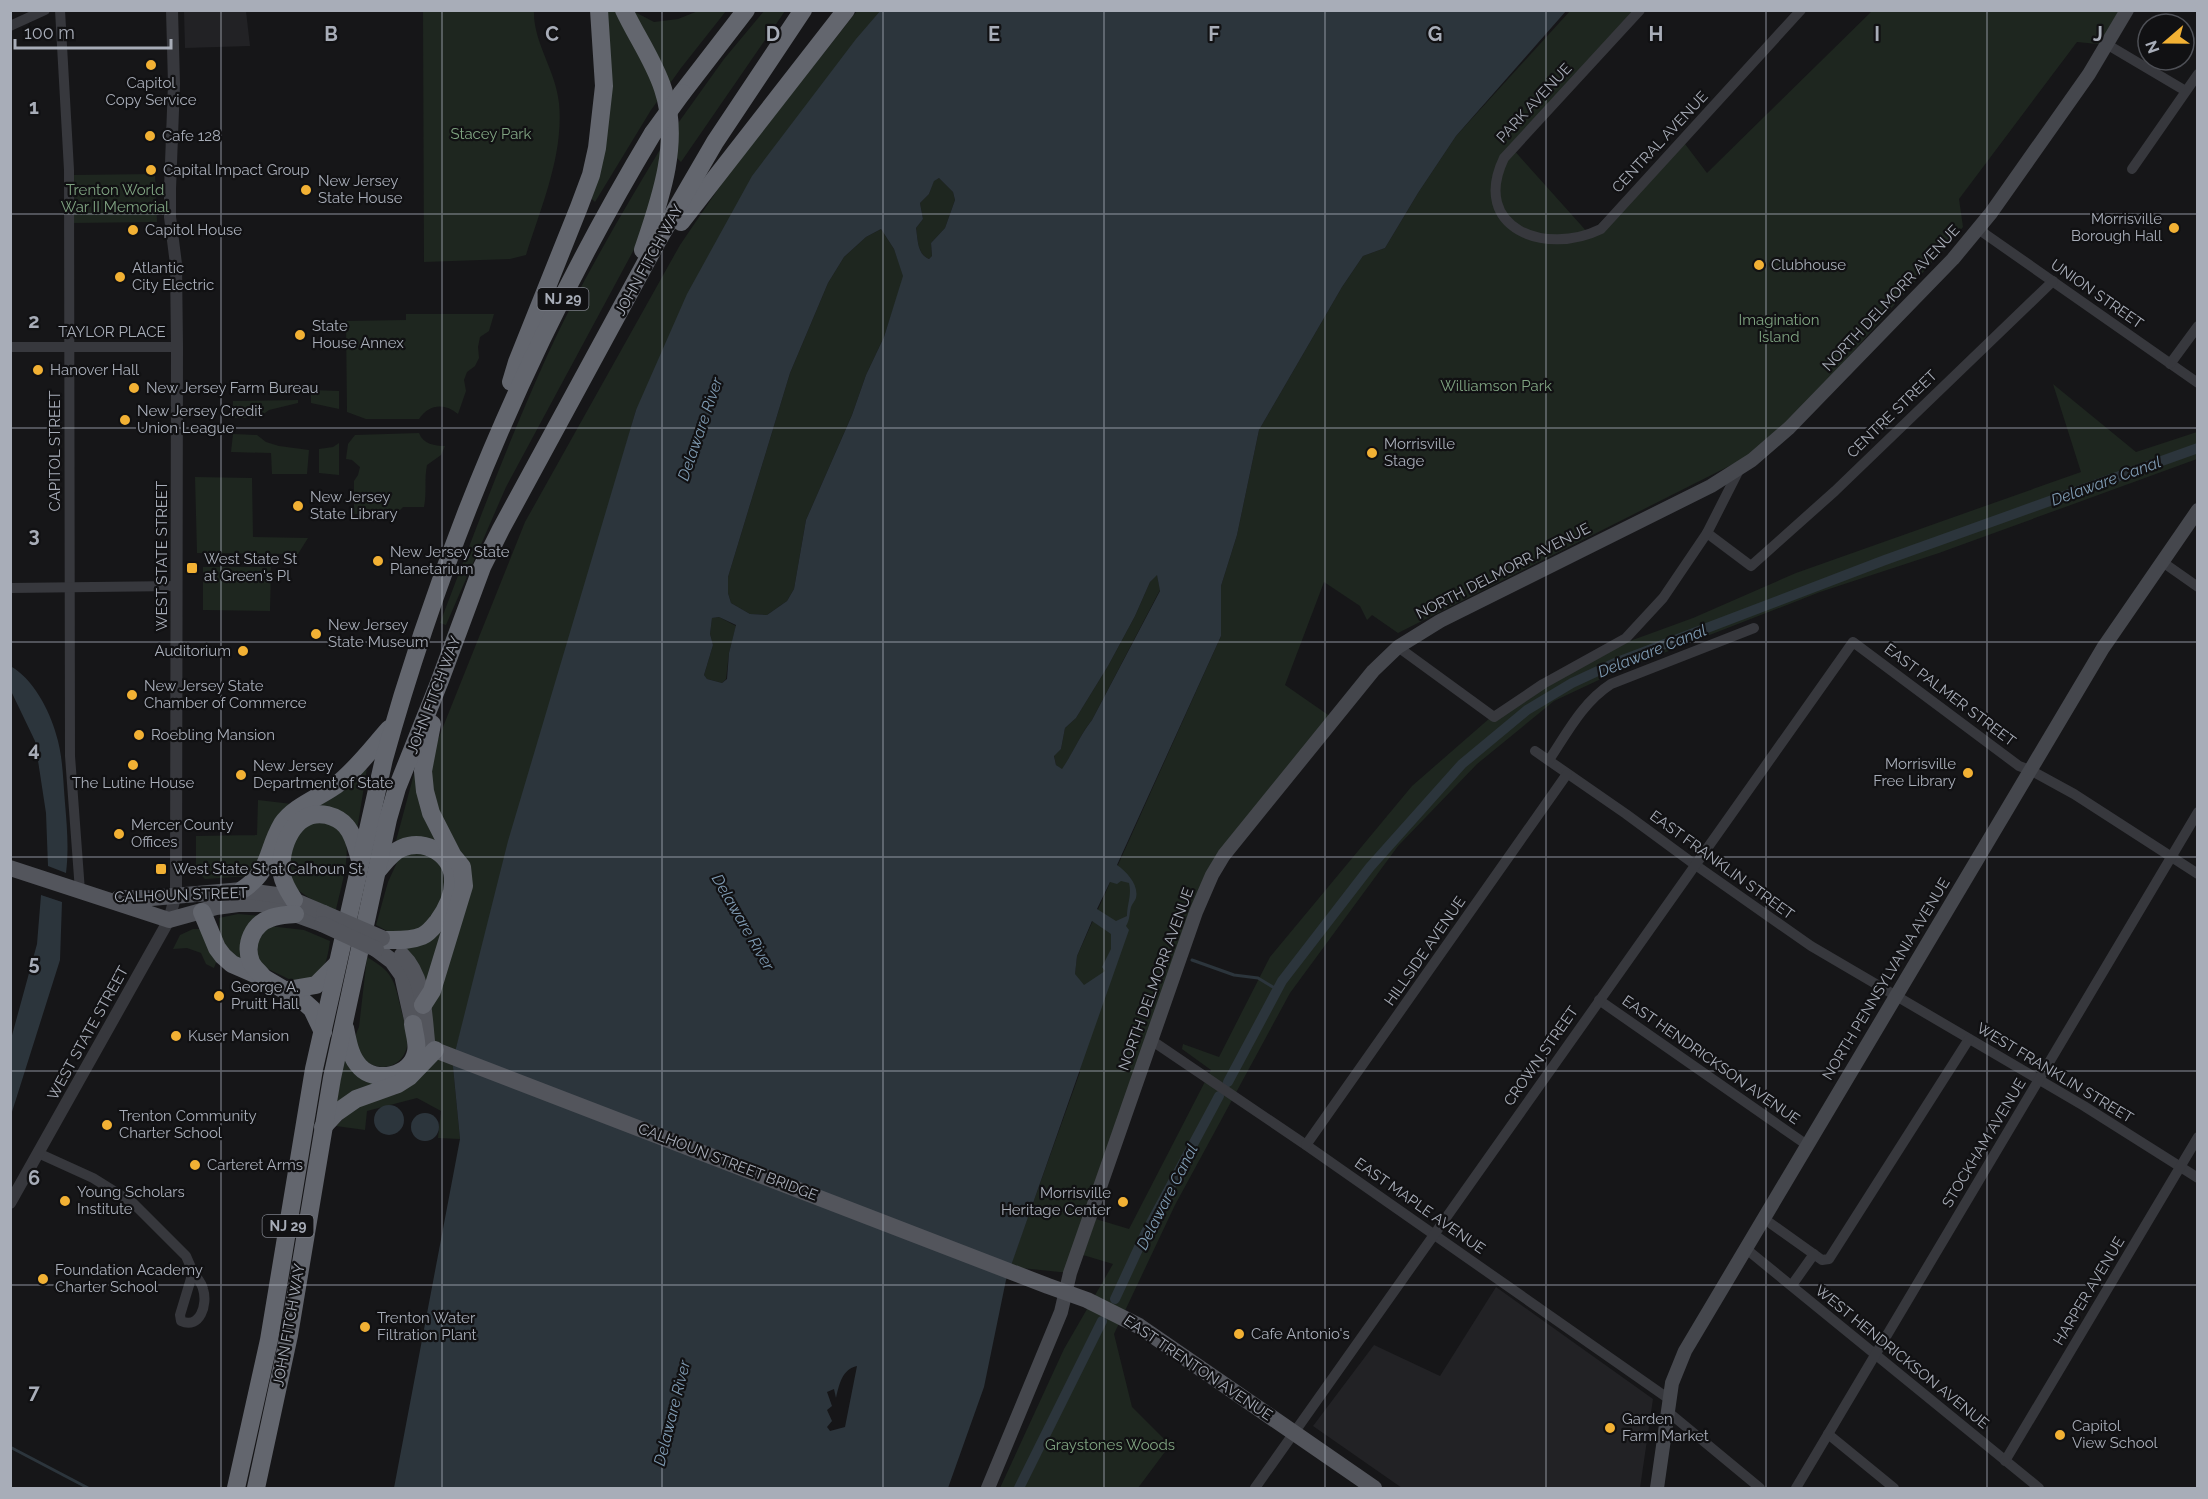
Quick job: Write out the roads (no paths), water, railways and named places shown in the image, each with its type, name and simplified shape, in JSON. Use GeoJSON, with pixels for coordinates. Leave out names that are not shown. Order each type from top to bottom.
{"type":"FeatureCollection","features":[{"type":"Feature","properties":{"kind":"highway"},"geometry":{"type":"LineString","coordinates":[[484,470],[517,362],[591,175],[599,138],[604,86],[599,10]]}},
{"type":"Feature","properties":{"kind":"highway"},"geometry":{"type":"LineString","coordinates":[[607,338],[659,208],[669,147],[669,118],[663,88],[624,10]]}},
{"type":"Feature","properties":{"kind":"highway","name":"JOHN FITCH WAY"},"geometry":{"type":"LineString","coordinates":[[236,1488],[269,1340],[302,1139],[360,861],[394,723],[447,564],[528,368],[592,240],[653,133],[746,10]]}},
{"type":"Feature","properties":{"kind":"highway"},"geometry":{"type":"LineString","coordinates":[[642,271],[845,11]]}},
{"type":"Feature","properties":{"kind":"highway","name":"JOHN FITCH WAY"},"geometry":{"type":"LineString","coordinates":[[256,1488],[289,1335],[323,1126],[380,853],[397,788],[482,567],[642,271],[715,142],[801,13]]}},
{"type":"Feature","properties":{"kind":"highway"},"geometry":{"type":"LineString","coordinates":[[423,1005],[432,991],[464,886],[462,867],[453,856],[431,813],[425,791],[423,771],[439,682]]}},
{"type":"Feature","properties":{"kind":"highway"},"geometry":{"type":"LineString","coordinates":[[242,890],[258,878],[263,870],[284,822],[351,772],[394,723]]}},
{"type":"Feature","properties":{"kind":"highway"},"geometry":{"type":"LineString","coordinates":[[264,978],[250,959],[249,947],[252,935],[261,923],[294,907],[282,874],[282,862],[289,834],[300,820],[321,814],[340,820],[348,829],[360,861]]}},
{"type":"Feature","properties":{"kind":"highway"},"geometry":{"type":"LineString","coordinates":[[378,870],[399,849],[412,845],[424,845],[444,856],[452,869],[454,879],[446,908],[428,933],[409,940],[381,942]]}},
{"type":"Feature","properties":{"kind":"highway"},"geometry":{"type":"LineString","coordinates":[[202,912],[214,942],[223,956],[232,964],[287,990],[312,1009],[323,1032]]}},
{"type":"Feature","properties":{"kind":"highway"},"geometry":{"type":"LineString","coordinates":[[287,990],[316,985],[337,963]]}},
{"type":"Feature","properties":{"kind":"highway"},"geometry":{"type":"LineString","coordinates":[[344,1024],[352,1058],[360,1068],[378,1076],[390,1076],[401,1072],[413,1059],[417,1046],[413,1024]]}},
{"type":"Feature","properties":{"kind":"highway"},"geometry":{"type":"LineString","coordinates":[[323,1126],[351,1102],[398,1084],[409,1077],[436,1050]]}},
{"type":"Feature","properties":{"kind":"main road","name":"NORTH DELMORR AVENUE"},"geometry":{"type":"LineString","coordinates":[[988,1488],[1057,1321],[1073,1264],[1196,912],[1212,875],[1224,855],[1373,671],[1398,647],[1440,621],[1711,486],[1740,468],[1790,428],[1945,267],[1978,229],[2108,45],[2127,10]]}},
{"type":"Feature","properties":{"kind":"main road","name":"NORTH PENNSYLVANIA AVENUE"},"geometry":{"type":"LineString","coordinates":[[1657,1488],[1672,1383],[1685,1351],[2103,648],[2198,510]]}},
{"type":"Feature","properties":{"kind":"main road","name":"CALHOUN STREET"},"geometry":{"type":"LineString","coordinates":[[10,868],[169,920],[238,904],[294,907]]}},
{"type":"Feature","properties":{"kind":"main road","name":"CALHOUN STREET"},"geometry":{"type":"LineString","coordinates":[[100,897],[128,898],[242,890],[271,894],[294,907],[381,942],[406,959],[416,976],[436,1050]]}},
{"type":"Feature","properties":{"kind":"main road","name":"CALHOUN STREET"},"geometry":{"type":"LineString","coordinates":[[381,942],[386,955],[402,975],[413,1024],[422,1042],[436,1050]]}},
{"type":"Feature","properties":{"kind":"main road","name":"CALHOUN STREET BRIDGE"},"geometry":{"type":"LineString","coordinates":[[436,1050],[1009,1271]]}},
{"type":"Feature","properties":{"kind":"main road","name":"EAST TRENTON AVENUE"},"geometry":{"type":"LineString","coordinates":[[1009,1271],[1088,1299],[1128,1320],[1374,1488]]}},
{"type":"Feature","properties":{"kind":"street"},"geometry":{"type":"LineString","coordinates":[[10,26],[45,10]]}},
{"type":"Feature","properties":{"kind":"street","name":"CAPITOL STREET"},"geometry":{"type":"LineString","coordinates":[[60,10],[69,170],[71,347],[69,588],[73,889]]}},
{"type":"Feature","properties":{"kind":"street","name":"WEST STATE STREET"},"geometry":{"type":"LineString","coordinates":[[10,1203],[169,920],[176,894],[177,347],[176,264],[170,217],[174,84],[172,10]]}},
{"type":"Feature","properties":{"kind":"street","name":"PARK AVENUE"},"geometry":{"type":"LineString","coordinates":[[1516,229],[1501,212],[1496,191],[1498,170],[1504,158],[1640,10]]}},
{"type":"Feature","properties":{"kind":"street","name":"CENTRAL AVENUE"},"geometry":{"type":"LineString","coordinates":[[1516,229],[1526,235],[1551,240],[1577,238],[1601,229],[1801,10]]}},
{"type":"Feature","properties":{"kind":"street"},"geometry":{"type":"LineString","coordinates":[[2108,45],[2184,90]]}},
{"type":"Feature","properties":{"kind":"street"},"geometry":{"type":"LineString","coordinates":[[2132,169],[2184,90],[2198,74]]}},
{"type":"Feature","properties":{"kind":"street","name":"UNION STREET"},"geometry":{"type":"LineString","coordinates":[[1978,229],[2198,383]]}},
{"type":"Feature","properties":{"kind":"street","name":"CENTRE STREET"},"geometry":{"type":"LineString","coordinates":[[1707,533],[1751,566],[1835,491],[2053,281]]}},
{"type":"Feature","properties":{"kind":"street"},"geometry":{"type":"LineString","coordinates":[[2170,364],[2198,326]]}},
{"type":"Feature","properties":{"kind":"street","name":"TAYLOR PLACE"},"geometry":{"type":"LineString","coordinates":[[10,347],[177,347]]}},
{"type":"Feature","properties":{"kind":"street"},"geometry":{"type":"LineString","coordinates":[[1398,647],[1494,717],[1543,684],[1626,638],[1662,598],[1707,533],[1740,468]]}},
{"type":"Feature","properties":{"kind":"street"},"geometry":{"type":"LineString","coordinates":[[2161,561],[2198,586]]}},
{"type":"Feature","properties":{"kind":"street"},"geometry":{"type":"LineString","coordinates":[[10,588],[177,585]]}},
{"type":"Feature","properties":{"kind":"street"},"geometry":{"type":"LineString","coordinates":[[1549,760],[1581,712],[1595,695],[1611,684],[1754,628]]}},
{"type":"Feature","properties":{"kind":"street","name":"EAST PALMER STREET"},"geometry":{"type":"LineString","coordinates":[[1853,642],[2019,766],[2074,794],[2198,874]]}},
{"type":"Feature","properties":{"kind":"street","name":"CROWN STREET"},"geometry":{"type":"LineString","coordinates":[[1255,1488],[1853,642]]}},
{"type":"Feature","properties":{"kind":"street","name":"EAST FRANKLIN STREET"},"geometry":{"type":"LineString","coordinates":[[1535,751],[1811,946],[1895,996]]}},
{"type":"Feature","properties":{"kind":"street","name":"HILLSIDE AVENUE"},"geometry":{"type":"LineString","coordinates":[[1306,1145],[1567,774]]}},
{"type":"Feature","properties":{"kind":"street","name":"STOCKHAM AVENUE"},"geometry":{"type":"LineString","coordinates":[[1796,1488],[2198,812]]}},
{"type":"Feature","properties":{"kind":"street","name":"WEST FRANKLIN STREET"},"geometry":{"type":"LineString","coordinates":[[1895,996],[2039,1080],[2198,1178]]}},
{"type":"Feature","properties":{"kind":"street","name":"EAST HENDRICKSON AVENUE"},"geometry":{"type":"LineString","coordinates":[[1599,1000],[1807,1145]]}},
{"type":"Feature","properties":{"kind":"street"},"geometry":{"type":"LineString","coordinates":[[1763,1218],[1822,1260],[1829,1259],[1969,1039]]}},
{"type":"Feature","properties":{"kind":"street","name":"EAST MAPLE AVENUE"},"geometry":{"type":"LineString","coordinates":[[1151,1040],[1435,1235],[1668,1405],[1760,1488]]}},
{"type":"Feature","properties":{"kind":"street","name":"HARPER AVENUE"},"geometry":{"type":"LineString","coordinates":[[2005,1461],[2198,1137]]}},
{"type":"Feature","properties":{"kind":"street"},"geometry":{"type":"LineString","coordinates":[[38,1153],[93,1178],[133,1203],[186,1256],[193,1272]]}},
{"type":"Feature","properties":{"kind":"street","name":"WEST HENDRICKSON AVENUE"},"geometry":{"type":"LineString","coordinates":[[1745,1248],[2039,1488]]}},
{"type":"Feature","properties":{"kind":"street"},"geometry":{"type":"LineString","coordinates":[[1792,1285],[1814,1254]]}},
{"type":"Feature","properties":{"kind":"street"},"geometry":{"type":"LineString","coordinates":[[1828,1434],[1894,1488]]}},
{"type":"Feature","properties":{"kind":"water","name":"Delaware River"},"geometry":{"type":"Polygon","coordinates":[[[881,10],[1566,11],[1456,136],[1385,248],[1363,256],[1342,287],[1259,430],[1237,535],[1221,586],[1221,636],[1117,865],[1128,875],[1136,888],[1136,898],[1126,926],[1129,930],[1006,1280],[984,1387],[948,1488],[394,1488],[460,1139],[453,1067],[455,1052],[508,841],[636,410],[687,294],[752,176],[856,39],[881,10]],[[939,178],[934,181],[929,194],[920,203],[923,219],[916,228],[920,250],[929,259],[932,256],[931,243],[945,228],[955,200],[953,192],[939,178]],[[881,229],[866,237],[844,257],[828,283],[790,373],[728,577],[728,593],[731,603],[750,614],[767,615],[787,601],[794,589],[806,520],[884,337],[903,276],[894,249],[881,229]],[[1157,575],[1150,582],[1135,616],[1076,718],[1065,728],[1061,749],[1054,756],[1056,765],[1062,769],[1092,720],[1160,591],[1157,575]],[[719,617],[712,618],[710,634],[713,645],[704,675],[707,679],[722,683],[727,679],[729,653],[736,625],[719,617]],[[1121,881],[1117,884],[1110,882],[1097,909],[1116,921],[1127,916],[1130,887],[1129,883],[1121,881]],[[1092,921],[1077,956],[1075,974],[1084,985],[1105,971],[1102,967],[1111,949],[1111,934],[1092,921]],[[857,1366],[848,1370],[842,1378],[836,1398],[834,1389],[827,1392],[832,1406],[827,1410],[832,1421],[827,1427],[830,1431],[845,1427],[857,1366]]]}},
{"type":"Feature","properties":{"kind":"water"},"geometry":{"type":"Polygon","coordinates":[[[10,666],[33,686],[49,715],[58,742],[67,829],[66,873],[48,866],[46,813],[35,741],[11,691],[10,666]]]}},
{"type":"Feature","properties":{"kind":"water"},"geometry":{"type":"Polygon","coordinates":[[[41,895],[62,902],[60,960],[11,1115],[11,1039],[37,944],[41,895]]]}},
{"type":"Feature","properties":{"kind":"water"},"geometry":{"type":"Polygon","coordinates":[[[389,1105],[400,1109],[404,1120],[400,1131],[389,1135],[378,1131],[374,1120],[378,1109],[389,1105]]]}},
{"type":"Feature","properties":{"kind":"water"},"geometry":{"type":"Polygon","coordinates":[[[425,1113],[435,1117],[439,1127],[435,1137],[425,1141],[415,1137],[411,1127],[415,1117],[425,1113]]]}},
{"type":"Feature","properties":{"kind":"waterway","name":"Delaware Canal"},"geometry":{"type":"LineString","coordinates":[[1228,1082],[1282,981],[1370,867],[1462,764],[1527,710],[1572,683],[1615,663],[1885,560],[2198,448]]}},
{"type":"Feature","properties":{"kind":"waterway"},"geometry":{"type":"LineString","coordinates":[[1192,960],[1234,975],[1258,978],[1278,990]]}},
{"type":"Feature","properties":{"kind":"waterway","name":"Delaware Canal"},"geometry":{"type":"LineString","coordinates":[[1115,1299],[1146,1232],[1219,1096]]}},
{"type":"Feature","properties":{"kind":"waterway","name":"Delaware Canal"},"geometry":{"type":"LineString","coordinates":[[1019,1488],[1102,1321]]}},
{"type":"Feature","properties":{"kind":"waterway"},"geometry":{"type":"LineString","coordinates":[[10,1447],[88,1488]]}},
{"type":"Feature","properties":{"kind":"place","name":"Capitol Copy Service"},"geometry":{"type":"Point","coordinates":[151,65]}},
{"type":"Feature","properties":{"kind":"place","name":"Cafe 128"},"geometry":{"type":"Point","coordinates":[150,136]}},
{"type":"Feature","properties":{"kind":"place","name":"Capital Impact Group"},"geometry":{"type":"Point","coordinates":[151,170]}},
{"type":"Feature","properties":{"kind":"place","name":"New Jersey State House"},"geometry":{"type":"Point","coordinates":[306,190]}},
{"type":"Feature","properties":{"kind":"place","name":"Morrisville Borough Hall"},"geometry":{"type":"Point","coordinates":[2174,228]}},
{"type":"Feature","properties":{"kind":"place","name":"Capitol House"},"geometry":{"type":"Point","coordinates":[133,230]}},
{"type":"Feature","properties":{"kind":"place","name":"Clubhouse"},"geometry":{"type":"Point","coordinates":[1759,265]}},
{"type":"Feature","properties":{"kind":"place","name":"Atlantic City Electric"},"geometry":{"type":"Point","coordinates":[120,277]}},
{"type":"Feature","properties":{"kind":"place","name":"State House Annex"},"geometry":{"type":"Point","coordinates":[300,335]}},
{"type":"Feature","properties":{"kind":"place","name":"Hanover Hall"},"geometry":{"type":"Point","coordinates":[38,370]}},
{"type":"Feature","properties":{"kind":"place","name":"New Jersey Farm Bureau"},"geometry":{"type":"Point","coordinates":[134,388]}},
{"type":"Feature","properties":{"kind":"place","name":"New Jersey Credit Union League"},"geometry":{"type":"Point","coordinates":[125,420]}},
{"type":"Feature","properties":{"kind":"place","name":"Morrisville Stage"},"geometry":{"type":"Point","coordinates":[1372,453]}},
{"type":"Feature","properties":{"kind":"place","name":"New Jersey State Library"},"geometry":{"type":"Point","coordinates":[298,506]}},
{"type":"Feature","properties":{"kind":"place","name":"New Jersey State Planetarium"},"geometry":{"type":"Point","coordinates":[378,561]}},
{"type":"Feature","properties":{"kind":"place","name":"West State St at Green's Pl"},"geometry":{"type":"Point","coordinates":[192,568]}},
{"type":"Feature","properties":{"kind":"place","name":"New Jersey State Museum"},"geometry":{"type":"Point","coordinates":[316,634]}},
{"type":"Feature","properties":{"kind":"place","name":"Auditorium"},"geometry":{"type":"Point","coordinates":[243,651]}},
{"type":"Feature","properties":{"kind":"place","name":"New Jersey State Chamber of Commerce"},"geometry":{"type":"Point","coordinates":[132,695]}},
{"type":"Feature","properties":{"kind":"place","name":"Roebling Mansion"},"geometry":{"type":"Point","coordinates":[139,735]}},
{"type":"Feature","properties":{"kind":"place","name":"The Lutine House"},"geometry":{"type":"Point","coordinates":[133,765]}},
{"type":"Feature","properties":{"kind":"place","name":"Morrisville Free Library"},"geometry":{"type":"Point","coordinates":[1968,773]}},
{"type":"Feature","properties":{"kind":"place","name":"New Jersey Department of State"},"geometry":{"type":"Point","coordinates":[241,775]}},
{"type":"Feature","properties":{"kind":"place","name":"Mercer County Offices"},"geometry":{"type":"Point","coordinates":[119,834]}},
{"type":"Feature","properties":{"kind":"place","name":"West State St at Calhoun St"},"geometry":{"type":"Point","coordinates":[161,869]}},
{"type":"Feature","properties":{"kind":"place","name":"George A. Pruitt Hall"},"geometry":{"type":"Point","coordinates":[219,996]}},
{"type":"Feature","properties":{"kind":"place","name":"Kuser Mansion"},"geometry":{"type":"Point","coordinates":[176,1036]}},
{"type":"Feature","properties":{"kind":"place","name":"Trenton Community Charter School"},"geometry":{"type":"Point","coordinates":[107,1125]}},
{"type":"Feature","properties":{"kind":"place","name":"Carteret Arms"},"geometry":{"type":"Point","coordinates":[195,1165]}},
{"type":"Feature","properties":{"kind":"place","name":"Young Scholars Institute"},"geometry":{"type":"Point","coordinates":[65,1201]}},
{"type":"Feature","properties":{"kind":"place","name":"Morrisville Heritage Center"},"geometry":{"type":"Point","coordinates":[1123,1202]}},
{"type":"Feature","properties":{"kind":"place","name":"Foundation Academy Charter School"},"geometry":{"type":"Point","coordinates":[43,1279]}},
{"type":"Feature","properties":{"kind":"place","name":"Trenton Water Filtration Plant"},"geometry":{"type":"Point","coordinates":[365,1327]}},
{"type":"Feature","properties":{"kind":"place","name":"Cafe Antonio's"},"geometry":{"type":"Point","coordinates":[1239,1334]}},
{"type":"Feature","properties":{"kind":"place","name":"Garden Farm Market"},"geometry":{"type":"Point","coordinates":[1610,1428]}},
{"type":"Feature","properties":{"kind":"place","name":"Capitol View School"},"geometry":{"type":"Point","coordinates":[2060,1435]}},
{"type":"Feature","properties":{"kind":"park label","name":"Stacey Park"},"geometry":{"type":"Point","coordinates":[491,134]}},
{"type":"Feature","properties":{"kind":"park label","name":"Trenton World War II Memorial"},"geometry":{"type":"Point","coordinates":[115,198]}},
{"type":"Feature","properties":{"kind":"park label","name":"Imagination Island"},"geometry":{"type":"Point","coordinates":[1779,328]}},
{"type":"Feature","properties":{"kind":"park label","name":"Williamson Park"},"geometry":{"type":"Point","coordinates":[1496,386]}},
{"type":"Feature","properties":{"kind":"park label","name":"Graystones Woods"},"geometry":{"type":"Point","coordinates":[1110,1445]}}]}
